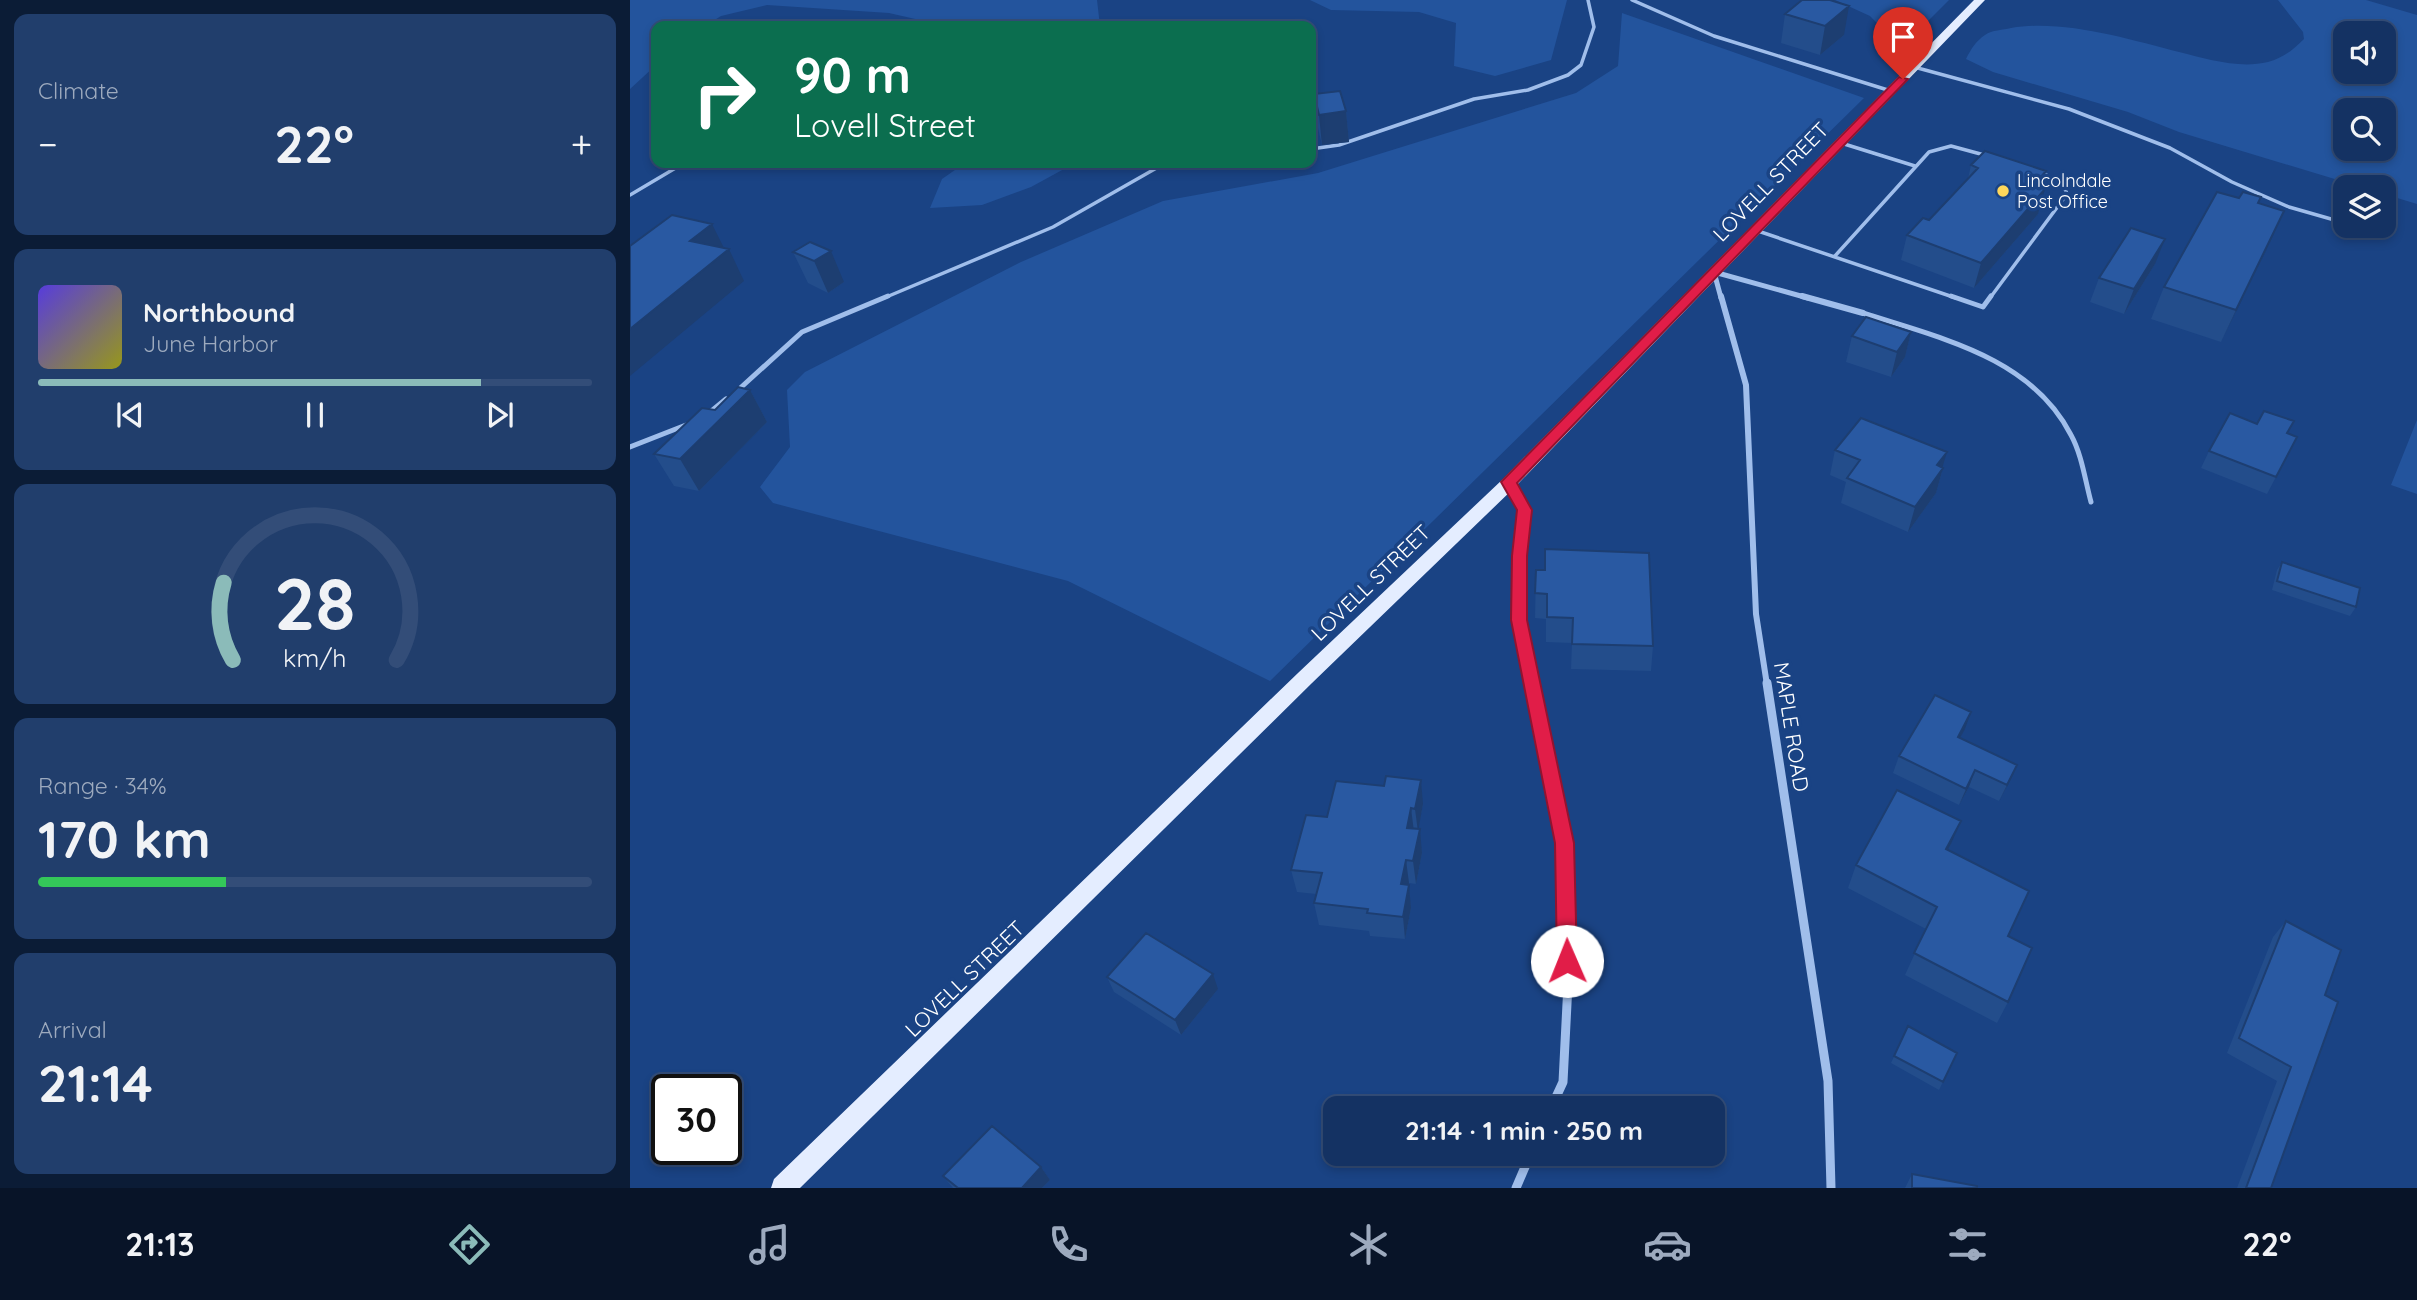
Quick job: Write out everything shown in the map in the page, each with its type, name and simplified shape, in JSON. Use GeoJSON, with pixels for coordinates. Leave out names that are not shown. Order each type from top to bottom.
{"type":"FeatureCollection","features":[{"type":"Feature","properties":{"kind":"main road","name":"LOVELL STREET"},"geometry":{"type":"LineString","coordinates":[[783,1188],[1295,687],[1509,482],[1980,0]]}},
{"type":"Feature","properties":{"kind":"street"},"geometry":{"type":"LineString","coordinates":[[1714,272],[1863,313]]}},
{"type":"Feature","properties":{"kind":"street","name":"MAPLE ROAD"},"geometry":{"type":"LineString","coordinates":[[1714,272],[1746,385],[1756,614],[1828,1081],[1831,1188]]}},
{"type":"Feature","properties":{"kind":"street"},"geometry":{"type":"LineString","coordinates":[[1509,482],[1524,510],[1519,620],[1565,843],[1567,998],[1563,1082],[1557,1096]]}},
{"type":"Feature","properties":{"kind":"street"},"geometry":{"type":"LineString","coordinates":[[1516,1188],[1525,1166]]}},
{"type":"Feature","properties":{"kind":"lane"},"geometry":{"type":"LineString","coordinates":[[1316,148],[1339,145],[1474,99],[1528,90],[1568,75],[1581,65],[1594,27],[1588,0]]}},
{"type":"Feature","properties":{"kind":"lane"},"geometry":{"type":"LineString","coordinates":[[1632,0],[1714,36],[1891,91]]}},
{"type":"Feature","properties":{"kind":"lane"},"geometry":{"type":"LineString","coordinates":[[1914,67],[2069,109],[2170,148],[2232,182],[2289,207],[2333,220]]}},
{"type":"Feature","properties":{"kind":"lane"},"geometry":{"type":"LineString","coordinates":[[1840,143],[1915,166]]}},
{"type":"Feature","properties":{"kind":"lane"},"geometry":{"type":"LineString","coordinates":[[1835,256],[1929,152],[1940,145],[1953,145],[1990,156]]}},
{"type":"Feature","properties":{"kind":"lane"},"geometry":{"type":"LineString","coordinates":[[630,195],[676,168]]}},
{"type":"Feature","properties":{"kind":"lane"},"geometry":{"type":"LineString","coordinates":[[701,419],[754,377],[802,332],[1053,227],[1153,168]]}},
{"type":"Feature","properties":{"kind":"lane"},"geometry":{"type":"LineString","coordinates":[[1755,230],[1983,307],[2067,194],[2063,184],[2038,171]]}},
{"type":"Feature","properties":{"kind":"lane"},"geometry":{"type":"LineString","coordinates":[[1863,313],[2000,361],[2042,391],[2072,435],[2091,502]]}},
{"type":"Feature","properties":{"kind":"lane"},"geometry":{"type":"LineString","coordinates":[[630,447],[689,424]]}},
{"type":"Feature","properties":{"kind":"shaded area"},"geometry":{"type":"Polygon","coordinates":[[[630,0],[1097,0],[1099,21],[924,21],[889,13],[767,5],[721,16],[713,21],[651,21],[651,70],[630,89],[630,0]]]}},
{"type":"Feature","properties":{"kind":"shaded area"},"geometry":{"type":"Polygon","coordinates":[[[1310,0],[1567,0],[1551,60],[1495,76],[1454,66],[1456,23],[1419,12],[1331,10],[1310,0]]]}},
{"type":"Feature","properties":{"kind":"shaded area"},"geometry":{"type":"Polygon","coordinates":[[[1835,0],[1949,0],[1901,48],[1870,16],[1835,0]]]}},
{"type":"Feature","properties":{"kind":"shaded area"},"geometry":{"type":"Polygon","coordinates":[[[2278,0],[2366,0],[2417,15],[2417,204],[2396,198],[2396,175],[2333,175],[2333,179],[2179,132],[2128,112],[1993,72],[1966,59],[1985,35],[2031,26],[2074,28],[2201,58],[2246,64],[2273,60],[2288,53],[2304,39],[2303,32],[2278,0]]]}},
{"type":"Feature","properties":{"kind":"shaded area"},"geometry":{"type":"Polygon","coordinates":[[[1622,13],[1864,98],[1270,681],[1068,581],[773,503],[760,487],[790,447],[787,390],[805,372],[1021,262],[1163,201],[1318,173],[1576,93],[1618,66],[1622,13]]]}},
{"type":"Feature","properties":{"kind":"shaded area"},"geometry":{"type":"Polygon","coordinates":[[[958,168],[1066,168],[1031,187],[982,205],[930,208],[942,179],[958,168]]]}},
{"type":"Feature","properties":{"kind":"shaded area"},"geometry":{"type":"Polygon","coordinates":[[[2417,420],[2417,494],[2391,485],[2417,420]]]}},
{"type":"Feature","properties":{"kind":"building"},"geometry":{"type":"Polygon","coordinates":[[[1802,0],[1830,0],[1849,6],[1825,26],[1785,14],[1802,0]]]}},
{"type":"Feature","properties":{"kind":"building"},"geometry":{"type":"Polygon","coordinates":[[[1340,91],[1346,111],[1319,115],[1316,94],[1340,91]]]}},
{"type":"Feature","properties":{"kind":"building"},"geometry":{"type":"Polygon","coordinates":[[[1985,151],[2046,171],[2034,185],[2045,189],[1981,263],[1907,235],[1923,218],[1929,220],[1978,168],[1971,165],[1985,151]]]}},
{"type":"Feature","properties":{"kind":"building"},"geometry":{"type":"Polygon","coordinates":[[[2217,192],[2239,198],[2243,192],[2261,197],[2258,203],[2284,211],[2236,310],[2164,287],[2217,192]]]}},
{"type":"Feature","properties":{"kind":"building"},"geometry":{"type":"Polygon","coordinates":[[[672,215],[712,224],[690,241],[729,249],[630,329],[630,246],[672,215]]]}},
{"type":"Feature","properties":{"kind":"building"},"geometry":{"type":"Polygon","coordinates":[[[2131,228],[2165,239],[2134,289],[2099,278],[2131,228]]]}},
{"type":"Feature","properties":{"kind":"building"},"geometry":{"type":"Polygon","coordinates":[[[810,242],[831,251],[814,261],[793,252],[810,242]]]}},
{"type":"Feature","properties":{"kind":"building"},"geometry":{"type":"Polygon","coordinates":[[[1866,317],[1911,332],[1897,352],[1852,336],[1866,317]]]}},
{"type":"Feature","properties":{"kind":"building"},"geometry":{"type":"Polygon","coordinates":[[[738,387],[750,390],[680,459],[654,454],[702,408],[715,410],[738,387]]]}},
{"type":"Feature","properties":{"kind":"building"},"geometry":{"type":"Polygon","coordinates":[[[2264,411],[2294,421],[2287,433],[2297,437],[2276,477],[2209,451],[2230,413],[2257,424],[2264,411]]]}},
{"type":"Feature","properties":{"kind":"building"},"geometry":{"type":"Polygon","coordinates":[[[1861,418],[1947,452],[1937,465],[1943,468],[1915,507],[1847,478],[1860,460],[1835,450],[1861,418]]]}},
{"type":"Feature","properties":{"kind":"building"},"geometry":{"type":"Polygon","coordinates":[[[1545,549],[1649,553],[1653,646],[1572,644],[1573,618],[1547,617],[1547,594],[1535,593],[1536,570],[1545,570],[1545,549]]]}},
{"type":"Feature","properties":{"kind":"building"},"geometry":{"type":"Polygon","coordinates":[[[2282,562],[2360,588],[2356,607],[2277,581],[2282,562]]]}},
{"type":"Feature","properties":{"kind":"building"},"geometry":{"type":"Polygon","coordinates":[[[1935,695],[1971,712],[1958,737],[2017,765],[2007,785],[1975,770],[1966,789],[1899,756],[1935,695]]]}},
{"type":"Feature","properties":{"kind":"building"},"geometry":{"type":"Polygon","coordinates":[[[1386,776],[1421,780],[1415,809],[1411,808],[1407,828],[1420,829],[1413,861],[1406,860],[1401,884],[1409,885],[1403,917],[1367,913],[1368,909],[1314,903],[1322,873],[1291,870],[1306,815],[1327,817],[1336,781],[1384,786],[1386,776]]]}},
{"type":"Feature","properties":{"kind":"building"},"geometry":{"type":"Polygon","coordinates":[[[1897,790],[1961,821],[1946,849],[2029,891],[2008,936],[2032,948],[2008,1002],[1914,953],[1937,907],[1856,865],[1897,790]]]}},
{"type":"Feature","properties":{"kind":"building"},"geometry":{"type":"Polygon","coordinates":[[[2286,921],[2341,950],[2325,995],[2338,1002],[2271,1188],[2246,1188],[2291,1067],[2239,1038],[2286,921]]]}},
{"type":"Feature","properties":{"kind":"building"},"geometry":{"type":"Polygon","coordinates":[[[1146,933],[1213,974],[1175,1020],[1107,977],[1146,933]]]}},
{"type":"Feature","properties":{"kind":"building"},"geometry":{"type":"Polygon","coordinates":[[[1908,1026],[1957,1053],[1943,1082],[1894,1056],[1908,1026]]]}},
{"type":"Feature","properties":{"kind":"building"},"geometry":{"type":"Polygon","coordinates":[[[992,1126],[1041,1167],[1022,1188],[958,1188],[943,1176],[992,1126]]]}},
{"type":"Feature","properties":{"kind":"building"},"geometry":{"type":"Polygon","coordinates":[[[1912,1174],[1977,1186],[1977,1188],[1912,1188],[1912,1174]]]}},
{"type":"Feature","properties":{"kind":"place","name":"Lincolndale Post Office"},"geometry":{"type":"Point","coordinates":[2003,191]}},
{"type":"Feature","properties":{"kind":"route"},"geometry":{"type":"LineString","coordinates":[[1567,961],[1565,843],[1519,620],[1524,510],[1509,482],[1903,79]]}}]}
